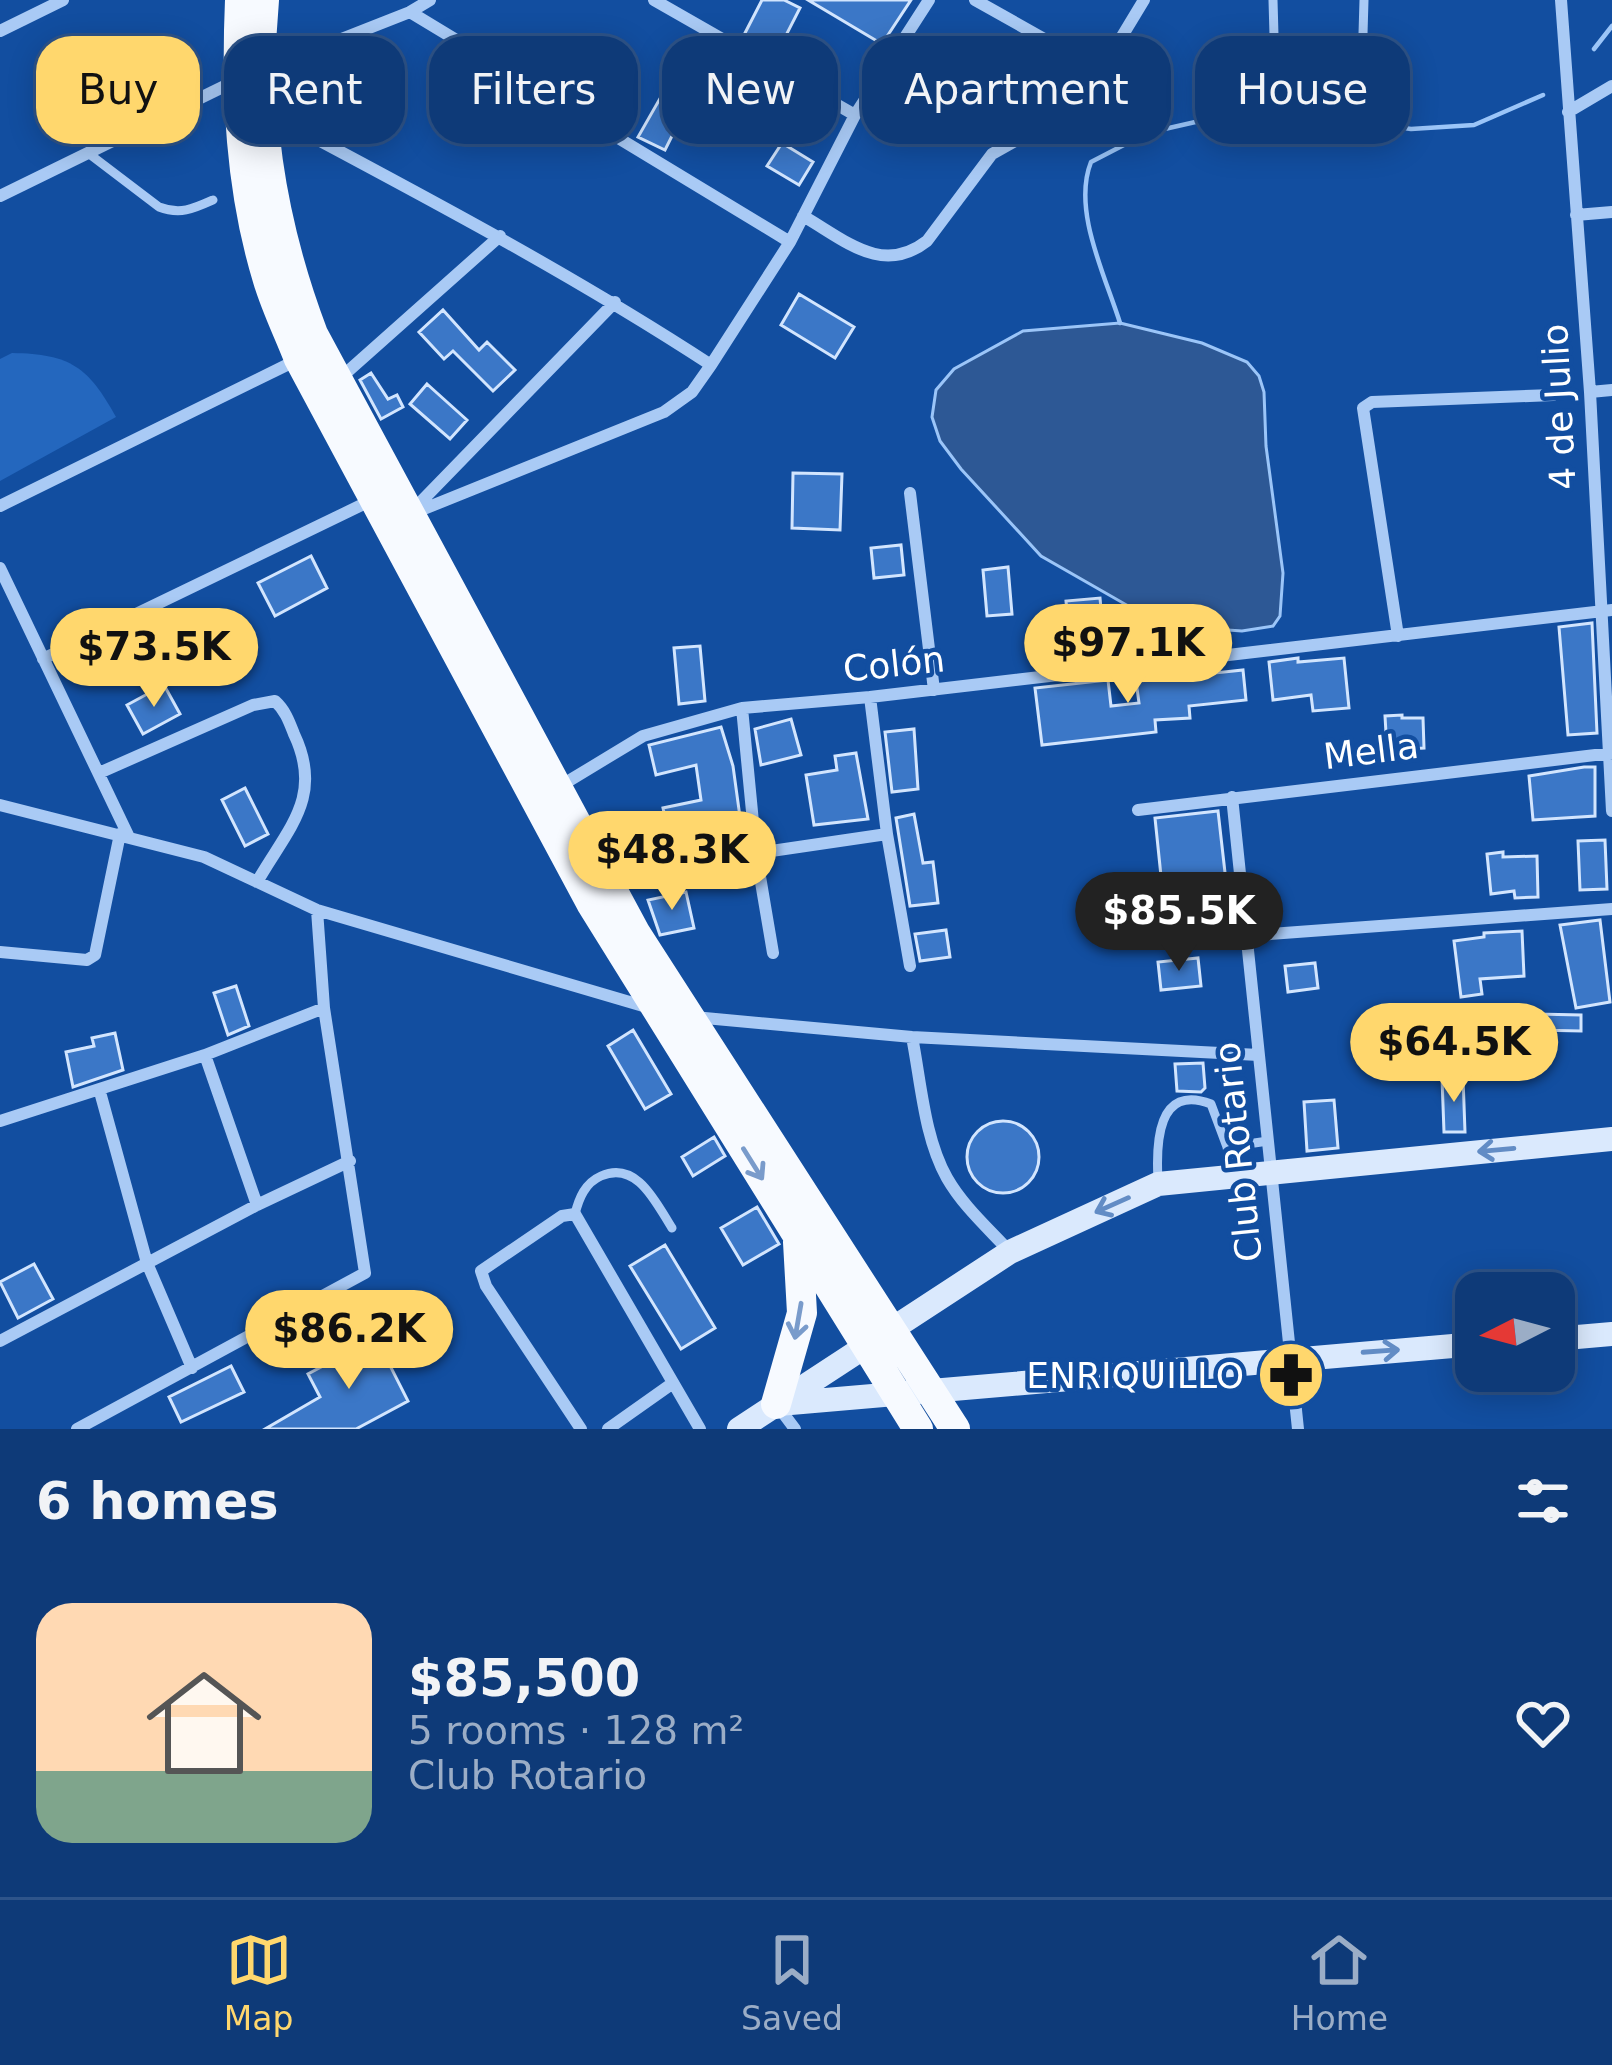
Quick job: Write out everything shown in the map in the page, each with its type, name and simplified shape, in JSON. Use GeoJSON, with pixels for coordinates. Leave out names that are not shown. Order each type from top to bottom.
{"type":"FeatureCollection","features":[{"type":"Feature","properties":{"kind":"main road"},"geometry":{"type":"LineString","coordinates":[[240,0],[244,36]]}},
{"type":"Feature","properties":{"kind":"main road"},"geometry":{"type":"LineString","coordinates":[[257,36],[265,0]]}},
{"type":"Feature","properties":{"kind":"main road"},"geometry":{"type":"LineString","coordinates":[[251,144],[252,211],[268,281],[299,359],[592,902],[671,1013],[880,1338],[897,1395],[918,1429]]}},
{"type":"Feature","properties":{"kind":"main road"},"geometry":{"type":"LineString","coordinates":[[265,144],[292,278],[337,381],[604,876],[671,1013],[798,1236],[955,1429]]}},
{"type":"Feature","properties":{"kind":"main road"},"geometry":{"type":"LineString","coordinates":[[785,1416],[880,1338],[1010,1252],[1158,1184],[1612,1139]]}},
{"type":"Feature","properties":{"kind":"main road"},"geometry":{"type":"LineString","coordinates":[[785,1416],[802,1313],[798,1236]]}},
{"type":"Feature","properties":{"kind":"main road"},"geometry":{"type":"LineString","coordinates":[[1575,1337],[1612,1334]]}},
{"type":"Feature","properties":{"kind":"main road"},"geometry":{"type":"LineString","coordinates":[[739,1429],[897,1395],[1455,1346]]}},
{"type":"Feature","properties":{"kind":"street"},"geometry":{"type":"LineString","coordinates":[[0,31],[62,0]]}},
{"type":"Feature","properties":{"kind":"street"},"geometry":{"type":"LineString","coordinates":[[351,36],[430,0]]}},
{"type":"Feature","properties":{"kind":"street"},"geometry":{"type":"LineString","coordinates":[[654,0],[855,115]]}},
{"type":"Feature","properties":{"kind":"street"},"geometry":{"type":"LineString","coordinates":[[408,515],[664,412],[692,392],[790,242],[855,115],[929,0]]}},
{"type":"Feature","properties":{"kind":"street"},"geometry":{"type":"LineString","coordinates":[[975,0],[1039,36]]}},
{"type":"Feature","properties":{"kind":"street"},"geometry":{"type":"LineString","coordinates":[[1122,36],[1144,0]]}},
{"type":"Feature","properties":{"kind":"street","name":"4 de Julio"},"geometry":{"type":"LineString","coordinates":[[1561,0],[1606,611],[1612,811]]}},
{"type":"Feature","properties":{"kind":"street"},"geometry":{"type":"LineString","coordinates":[[410,13],[790,242]]}},
{"type":"Feature","properties":{"kind":"street"},"geometry":{"type":"LineString","coordinates":[[1568,112],[1612,86]]}},
{"type":"Feature","properties":{"kind":"street"},"geometry":{"type":"LineString","coordinates":[[0,196],[224,88]]}},
{"type":"Feature","properties":{"kind":"street"},"geometry":{"type":"LineString","coordinates":[[326,144],[615,302],[711,365]]}},
{"type":"Feature","properties":{"kind":"street"},"geometry":{"type":"LineString","coordinates":[[803,216],[873,255],[901,257],[927,241],[992,154],[1010,144]]}},
{"type":"Feature","properties":{"kind":"street"},"geometry":{"type":"LineString","coordinates":[[1576,215],[1612,212]]}},
{"type":"Feature","properties":{"kind":"street"},"geometry":{"type":"LineString","coordinates":[[337,381],[500,236]]}},
{"type":"Feature","properties":{"kind":"street"},"geometry":{"type":"LineString","coordinates":[[408,515],[615,302]]}},
{"type":"Feature","properties":{"kind":"street"},"geometry":{"type":"LineString","coordinates":[[0,506],[299,359]]}},
{"type":"Feature","properties":{"kind":"street"},"geometry":{"type":"LineString","coordinates":[[1590,392],[1612,390]]}},
{"type":"Feature","properties":{"kind":"street"},"geometry":{"type":"LineString","coordinates":[[1398,636],[1363,408],[1372,402],[1553,395]]}},
{"type":"Feature","properties":{"kind":"street"},"geometry":{"type":"LineString","coordinates":[[910,493],[934,690]]}},
{"type":"Feature","properties":{"kind":"street"},"geometry":{"type":"LineString","coordinates":[[44,659],[373,499]]}},
{"type":"Feature","properties":{"kind":"street"},"geometry":{"type":"LineString","coordinates":[[0,568],[124,835],[92,958],[0,952]]}},
{"type":"Feature","properties":{"kind":"street","name":"Colón"},"geometry":{"type":"LineString","coordinates":[[556,789],[643,736],[742,708],[1606,611]]}},
{"type":"Feature","properties":{"kind":"street"},"geometry":{"type":"LineString","coordinates":[[870,697],[910,966]]}},
{"type":"Feature","properties":{"kind":"street"},"geometry":{"type":"LineString","coordinates":[[99,773],[253,705],[274,701],[301,748],[308,778],[305,799],[257,882]]}},
{"type":"Feature","properties":{"kind":"street"},"geometry":{"type":"LineString","coordinates":[[742,708],[772,953]]}},
{"type":"Feature","properties":{"kind":"street","name":"Mella"},"geometry":{"type":"LineString","coordinates":[[1138,809],[1611,753]]}},
{"type":"Feature","properties":{"kind":"street","name":"Club Rotario"},"geometry":{"type":"LineString","coordinates":[[1232,797],[1298,1429]]}},
{"type":"Feature","properties":{"kind":"street"},"geometry":{"type":"LineString","coordinates":[[0,805],[204,857],[317,910],[671,1013],[912,1037],[1258,1055]]}},
{"type":"Feature","properties":{"kind":"street"},"geometry":{"type":"LineString","coordinates":[[604,876],[887,834]]}},
{"type":"Feature","properties":{"kind":"street"},"geometry":{"type":"LineString","coordinates":[[1244,936],[1612,909]]}},
{"type":"Feature","properties":{"kind":"street"},"geometry":{"type":"LineString","coordinates":[[77,1429],[365,1273],[323,1007],[317,910]]}},
{"type":"Feature","properties":{"kind":"street"},"geometry":{"type":"LineString","coordinates":[[0,1121],[205,1055],[323,1007]]}},
{"type":"Feature","properties":{"kind":"street"},"geometry":{"type":"LineString","coordinates":[[912,1037],[932,1141],[944,1174],[962,1201],[1010,1252]]}},
{"type":"Feature","properties":{"kind":"street"},"geometry":{"type":"LineString","coordinates":[[205,1055],[257,1205]]}},
{"type":"Feature","properties":{"kind":"street"},"geometry":{"type":"LineString","coordinates":[[100,1091],[147,1263],[191,1368]]}},
{"type":"Feature","properties":{"kind":"street"},"geometry":{"type":"LineString","coordinates":[[0,1341],[350,1161]]}},
{"type":"Feature","properties":{"kind":"street"},"geometry":{"type":"LineString","coordinates":[[581,1429],[486,1286],[481,1271],[562,1216],[575,1214],[700,1429]]}},
{"type":"Feature","properties":{"kind":"street"},"geometry":{"type":"LineString","coordinates":[[608,1429],[673,1384]]}},
{"type":"Feature","properties":{"kind":"lane"},"geometry":{"type":"LineString","coordinates":[[1273,0],[1274,36]]}},
{"type":"Feature","properties":{"kind":"lane"},"geometry":{"type":"LineString","coordinates":[[1363,36],[1364,0]]}},
{"type":"Feature","properties":{"kind":"lane"},"geometry":{"type":"LineString","coordinates":[[88,153],[172,212],[213,200]]}},
{"type":"Feature","properties":{"kind":"lane"},"geometry":{"type":"LineString","coordinates":[[1158,1184],[1156,1145],[1161,1121],[1177,1104],[1199,1100],[1211,1104],[1232,1176]]}},
{"type":"Feature","properties":{"kind":"lane"},"geometry":{"type":"LineString","coordinates":[[1227,1147],[1268,1141]]}},
{"type":"Feature","properties":{"kind":"lane"},"geometry":{"type":"LineString","coordinates":[[575,1214],[579,1197],[594,1179],[610,1172],[628,1174],[647,1189],[672,1228]]}},
{"type":"Feature","properties":{"kind":"shaded area"},"geometry":{"type":"Polygon","coordinates":[[[1120,323],[1202,343],[1247,362],[1259,376],[1283,573],[1280,616],[1273,626],[1242,631],[1185,627],[1130,607],[1041,556],[940,441],[932,417],[936,390],[954,369],[1023,331],[1120,323]]]}},
{"type":"Feature","properties":{"kind":"shaded area"},"geometry":{"type":"Polygon","coordinates":[[[12,353],[49,356],[76,367],[96,386],[116,417],[0,481],[0,359],[12,353]]]}},
{"type":"Feature","properties":{"kind":"building"},"geometry":{"type":"Polygon","coordinates":[[[762,0],[784,0],[800,8],[786,36],[744,35],[762,0]]]}},
{"type":"Feature","properties":{"kind":"building"},"geometry":{"type":"Polygon","coordinates":[[[808,0],[911,0],[887,36],[869,36],[808,0]]]}},
{"type":"Feature","properties":{"kind":"building"},"geometry":{"type":"Polygon","coordinates":[[[662,95],[665,150],[638,137],[662,95]]]}},
{"type":"Feature","properties":{"kind":"building"},"geometry":{"type":"Polygon","coordinates":[[[781,144],[813,162],[799,185],[767,166],[781,144]]]}},
{"type":"Feature","properties":{"kind":"building"},"geometry":{"type":"Polygon","coordinates":[[[799,294],[854,327],[835,358],[781,325],[799,294]]]}},
{"type":"Feature","properties":{"kind":"building"},"geometry":{"type":"Polygon","coordinates":[[[443,310],[479,350],[487,342],[515,370],[493,391],[453,351],[444,359],[419,332],[443,310]]]}},
{"type":"Feature","properties":{"kind":"building"},"geometry":{"type":"Polygon","coordinates":[[[371,373],[388,399],[397,395],[403,407],[381,419],[360,380],[371,373]]]}},
{"type":"Feature","properties":{"kind":"building"},"geometry":{"type":"Polygon","coordinates":[[[427,384],[467,420],[450,439],[410,404],[427,384]]]}},
{"type":"Feature","properties":{"kind":"building"},"geometry":{"type":"Polygon","coordinates":[[[793,473],[842,474],[840,530],[792,528],[793,473]]]}},
{"type":"Feature","properties":{"kind":"building"},"geometry":{"type":"Polygon","coordinates":[[[901,545],[904,575],[874,578],[871,548],[901,545]]]}},
{"type":"Feature","properties":{"kind":"building"},"geometry":{"type":"Polygon","coordinates":[[[311,556],[327,588],[275,616],[258,583],[311,556]]]}},
{"type":"Feature","properties":{"kind":"building"},"geometry":{"type":"Polygon","coordinates":[[[1008,567],[1012,614],[987,616],[983,570],[1008,567]]]}},
{"type":"Feature","properties":{"kind":"building"},"geometry":{"type":"Polygon","coordinates":[[[1100,598],[1105,650],[1071,654],[1066,601],[1100,598]]]}},
{"type":"Feature","properties":{"kind":"building"},"geometry":{"type":"Polygon","coordinates":[[[166,619],[184,650],[153,668],[135,637],[166,619]]]}},
{"type":"Feature","properties":{"kind":"building"},"geometry":{"type":"Polygon","coordinates":[[[1592,623],[1597,733],[1568,735],[1559,627],[1592,623]]]}},
{"type":"Feature","properties":{"kind":"building"},"geometry":{"type":"Polygon","coordinates":[[[700,646],[705,701],[679,704],[674,648],[700,646]]]}},
{"type":"Feature","properties":{"kind":"building"},"geometry":{"type":"Polygon","coordinates":[[[1298,658],[1298,662],[1344,658],[1349,708],[1313,711],[1311,695],[1273,700],[1269,662],[1298,658]]]}},
{"type":"Feature","properties":{"kind":"building"},"geometry":{"type":"Polygon","coordinates":[[[1243,670],[1246,700],[1189,706],[1190,718],[1155,720],[1156,732],[1042,745],[1035,688],[1108,680],[1111,706],[1139,703],[1136,681],[1243,670]]]}},
{"type":"Feature","properties":{"kind":"building"},"geometry":{"type":"Polygon","coordinates":[[[164,685],[180,714],[143,734],[127,705],[164,685]]]}},
{"type":"Feature","properties":{"kind":"building"},"geometry":{"type":"Polygon","coordinates":[[[1385,716],[1423,718],[1424,748],[1387,750],[1385,716]]]}},
{"type":"Feature","properties":{"kind":"building"},"geometry":{"type":"Polygon","coordinates":[[[791,719],[801,755],[761,765],[755,729],[791,719]]]}},
{"type":"Feature","properties":{"kind":"building"},"geometry":{"type":"Polygon","coordinates":[[[721,727],[733,766],[743,839],[672,848],[663,808],[701,800],[696,765],[656,775],[649,745],[721,727]]]}},
{"type":"Feature","properties":{"kind":"building"},"geometry":{"type":"Polygon","coordinates":[[[914,729],[918,789],[892,792],[885,732],[914,729]]]}},
{"type":"Feature","properties":{"kind":"building"},"geometry":{"type":"Polygon","coordinates":[[[856,753],[868,819],[814,825],[806,775],[837,770],[835,756],[856,753]]]}},
{"type":"Feature","properties":{"kind":"building"},"geometry":{"type":"Polygon","coordinates":[[[1595,767],[1595,816],[1533,820],[1529,776],[1595,767]]]}},
{"type":"Feature","properties":{"kind":"building"},"geometry":{"type":"Polygon","coordinates":[[[245,788],[268,834],[245,846],[222,800],[245,788]]]}},
{"type":"Feature","properties":{"kind":"building"},"geometry":{"type":"Polygon","coordinates":[[[1218,811],[1228,899],[1164,905],[1155,818],[1218,811]]]}},
{"type":"Feature","properties":{"kind":"building"},"geometry":{"type":"Polygon","coordinates":[[[914,814],[923,863],[933,862],[938,903],[910,906],[896,818],[914,814]]]}},
{"type":"Feature","properties":{"kind":"building"},"geometry":{"type":"Polygon","coordinates":[[[1605,840],[1607,889],[1580,890],[1578,841],[1605,840]]]}},
{"type":"Feature","properties":{"kind":"building"},"geometry":{"type":"Polygon","coordinates":[[[1503,852],[1503,857],[1537,856],[1538,897],[1515,898],[1514,891],[1491,894],[1487,854],[1503,852]]]}},
{"type":"Feature","properties":{"kind":"building"},"geometry":{"type":"Polygon","coordinates":[[[686,892],[694,928],[660,935],[648,900],[686,892]]]}},
{"type":"Feature","properties":{"kind":"building"},"geometry":{"type":"Polygon","coordinates":[[[1600,920],[1610,1002],[1576,1008],[1560,925],[1600,920]]]}},
{"type":"Feature","properties":{"kind":"building"},"geometry":{"type":"Polygon","coordinates":[[[946,930],[950,957],[920,961],[915,934],[946,930]]]}},
{"type":"Feature","properties":{"kind":"building"},"geometry":{"type":"Polygon","coordinates":[[[1522,931],[1524,976],[1480,979],[1482,994],[1461,997],[1454,941],[1522,931]]]}},
{"type":"Feature","properties":{"kind":"building"},"geometry":{"type":"Polygon","coordinates":[[[1198,958],[1201,986],[1161,990],[1158,962],[1198,958]]]}},
{"type":"Feature","properties":{"kind":"building"},"geometry":{"type":"Polygon","coordinates":[[[1315,963],[1318,988],[1288,992],[1285,966],[1315,963]]]}},
{"type":"Feature","properties":{"kind":"building"},"geometry":{"type":"Polygon","coordinates":[[[236,986],[249,1026],[228,1035],[214,993],[236,986]]]}},
{"type":"Feature","properties":{"kind":"building"},"geometry":{"type":"Polygon","coordinates":[[[1535,1014],[1581,1015],[1581,1031],[1535,1030],[1535,1014]]]}},
{"type":"Feature","properties":{"kind":"building"},"geometry":{"type":"Polygon","coordinates":[[[633,1030],[671,1094],[645,1109],[608,1046],[633,1030]]]}},
{"type":"Feature","properties":{"kind":"building"},"geometry":{"type":"Polygon","coordinates":[[[115,1033],[123,1070],[73,1087],[66,1052],[94,1046],[92,1038],[115,1033]]]}},
{"type":"Feature","properties":{"kind":"building"},"geometry":{"type":"Polygon","coordinates":[[[1203,1063],[1205,1088],[1177,1091],[1175,1064],[1203,1063]]]}},
{"type":"Feature","properties":{"kind":"building"},"geometry":{"type":"Polygon","coordinates":[[[1463,1077],[1465,1132],[1444,1132],[1442,1078],[1463,1077]]]}},
{"type":"Feature","properties":{"kind":"building"},"geometry":{"type":"Polygon","coordinates":[[[1334,1100],[1338,1148],[1307,1151],[1304,1102],[1334,1100]]]}},
{"type":"Feature","properties":{"kind":"building"},"geometry":{"type":"Polygon","coordinates":[[[1003,1121],[1028,1132],[1039,1157],[1028,1182],[1003,1193],[978,1182],[967,1157],[978,1132],[1003,1121]]]}},
{"type":"Feature","properties":{"kind":"building"},"geometry":{"type":"Polygon","coordinates":[[[714,1137],[725,1156],[693,1176],[682,1157],[714,1137]]]}},
{"type":"Feature","properties":{"kind":"building"},"geometry":{"type":"Polygon","coordinates":[[[757,1207],[779,1244],[743,1265],[721,1228],[757,1207]]]}},
{"type":"Feature","properties":{"kind":"building"},"geometry":{"type":"Polygon","coordinates":[[[665,1245],[715,1328],[681,1349],[630,1266],[665,1245]]]}},
{"type":"Feature","properties":{"kind":"building"},"geometry":{"type":"Polygon","coordinates":[[[34,1264],[53,1299],[18,1318],[0,1282],[34,1264]]]}},
{"type":"Feature","properties":{"kind":"building"},"geometry":{"type":"Polygon","coordinates":[[[376,1338],[408,1401],[356,1429],[265,1429],[320,1397],[308,1374],[376,1338]]]}},
{"type":"Feature","properties":{"kind":"building"},"geometry":{"type":"Polygon","coordinates":[[[231,1366],[244,1392],[181,1422],[169,1397],[231,1366]]]}},
{"type":"Feature","properties":{"kind":"waterway"},"geometry":{"type":"LineString","coordinates":[[1594,49],[1612,26]]}},
{"type":"Feature","properties":{"kind":"waterway"},"geometry":{"type":"LineString","coordinates":[[1120,323],[1088,221],[1086,181],[1091,162],[1147,133],[1213,118],[1317,115],[1411,129],[1474,125],[1543,95]]}},
{"type":"Feature","properties":{"kind":"place","name":"ENRIQUILLO"},"geometry":{"type":"Point","coordinates":[1291,1375]}}]}
